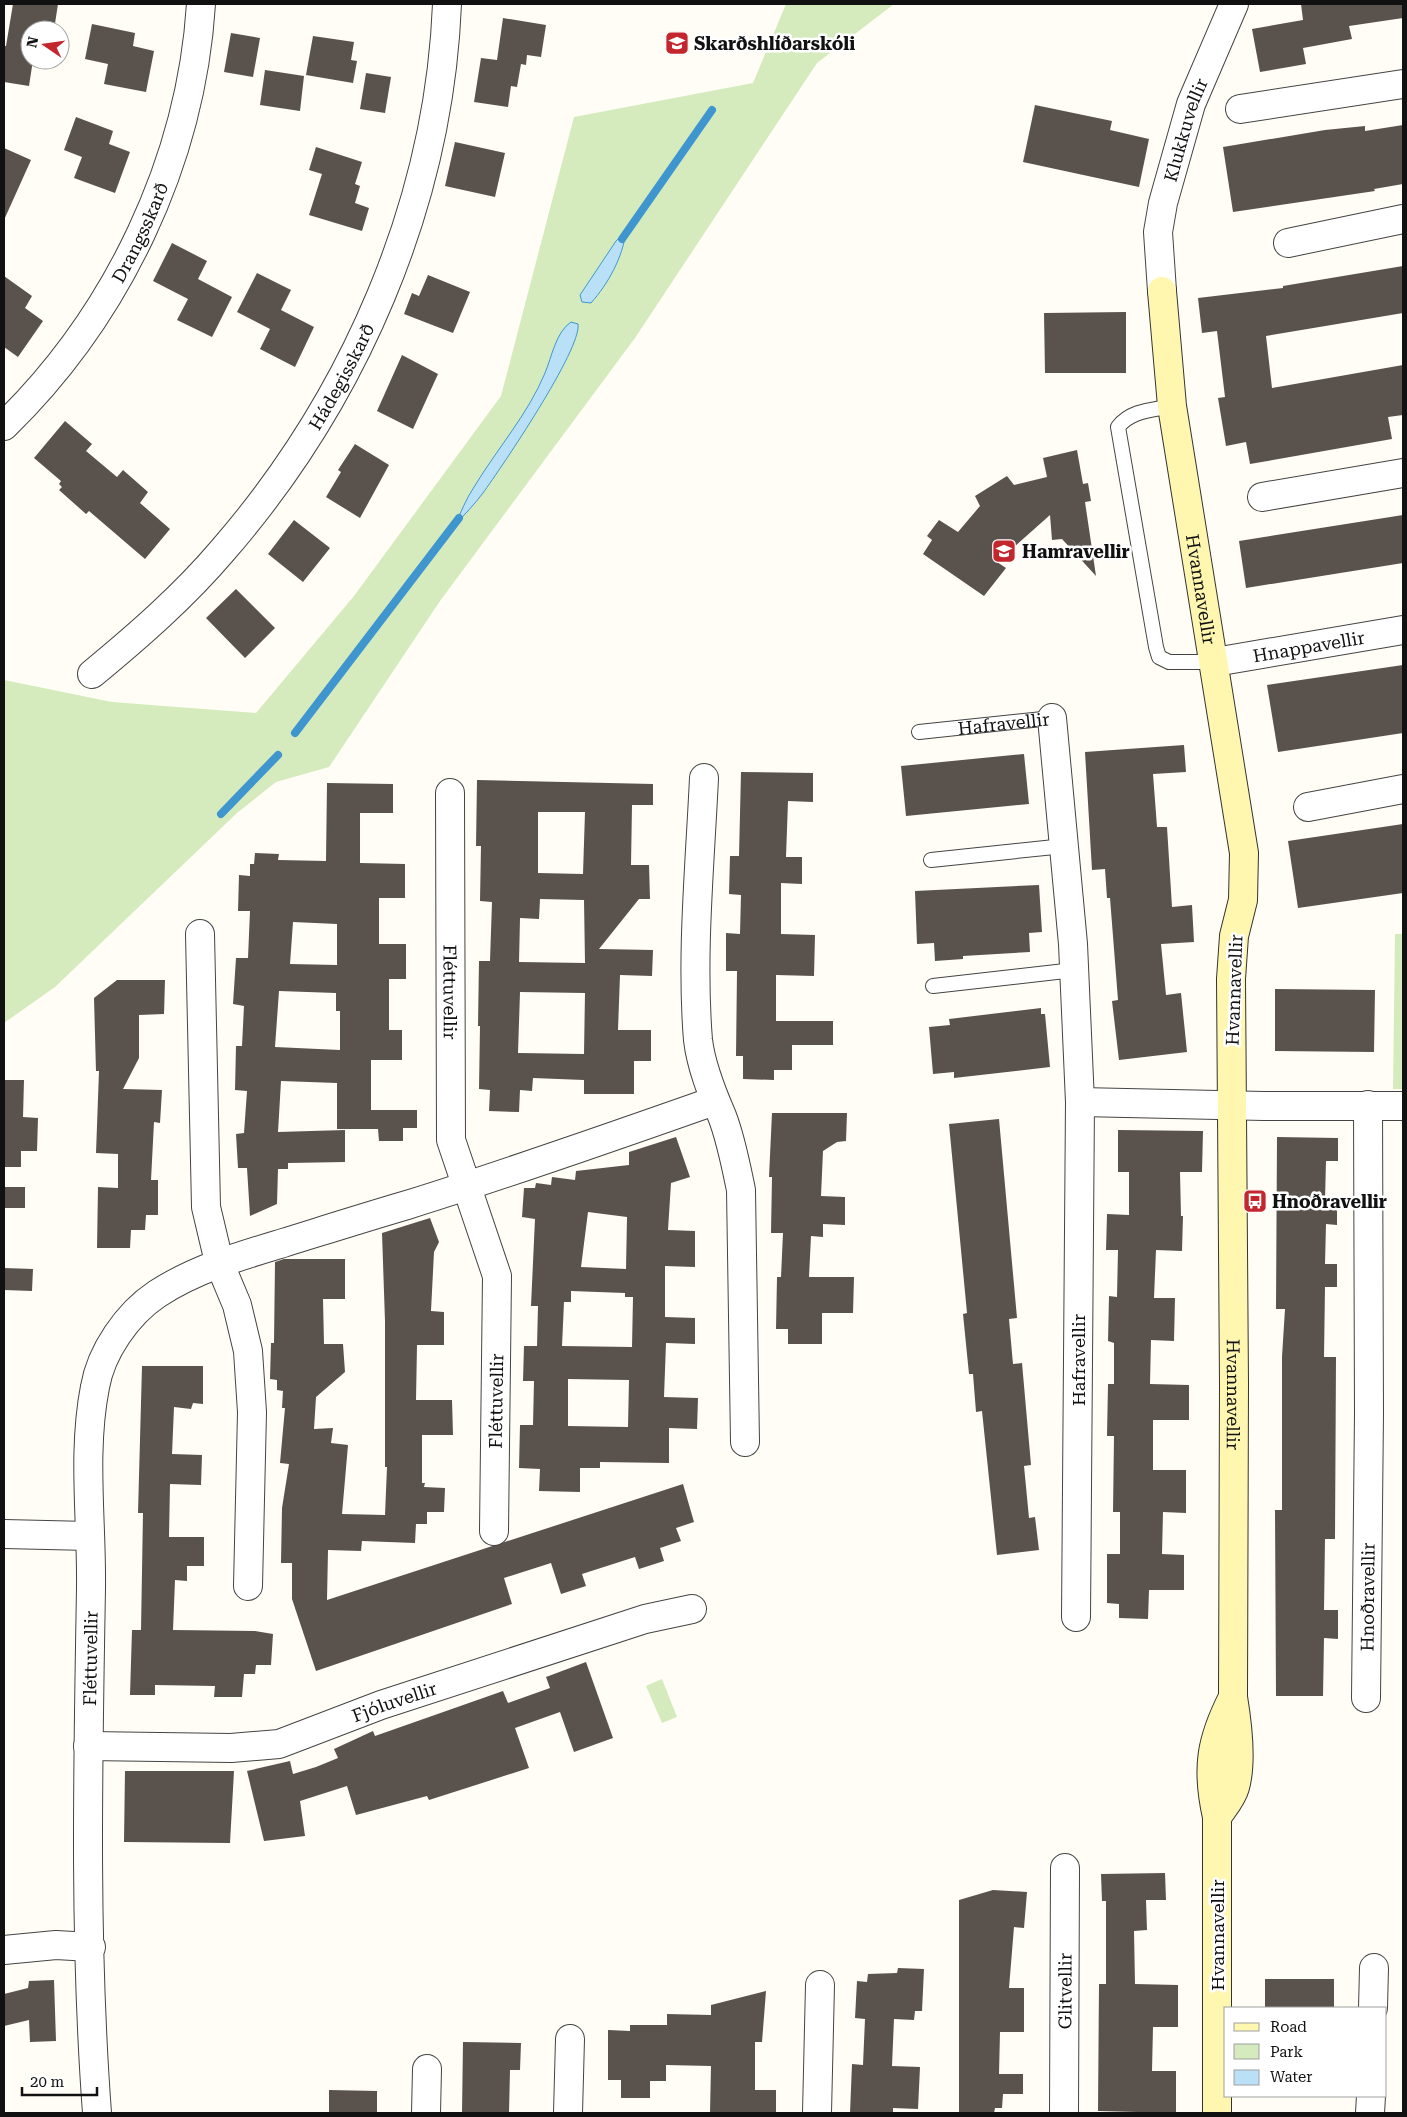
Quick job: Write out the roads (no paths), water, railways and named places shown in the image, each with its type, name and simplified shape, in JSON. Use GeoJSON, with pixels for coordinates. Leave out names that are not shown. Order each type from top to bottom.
{"type":"FeatureCollection","features":[{"type":"Feature","properties":{"kind":"street","name":"Drangsskarð"},"geometry":{"type":"LineString","coordinates":[[4,426],[47,380],[98,312],[139,237],[156,198],[180,125],[196,50],[201,4]]}},
{"type":"Feature","properties":{"kind":"street","name":"Hádegisskarð"},"geometry":{"type":"LineString","coordinates":[[92,674],[182,595],[223,551],[261,505],[291,463],[337,388],[382,292],[401,243],[418,188],[439,86],[447,4]]}},
{"type":"Feature","properties":{"kind":"street","name":"Klukkuvellir"},"geometry":{"type":"LineString","coordinates":[[1161,261],[1158,232],[1163,203],[1191,104],[1234,4]]}},
{"type":"Feature","properties":{"kind":"street"},"geometry":{"type":"LineString","coordinates":[[1240,109],[1403,84]]}},
{"type":"Feature","properties":{"kind":"street"},"geometry":{"type":"LineString","coordinates":[[1288,243],[1403,219]]}},
{"type":"Feature","properties":{"kind":"street","name":"Hvannavellir"},"geometry":{"type":"LineString","coordinates":[[1161,261],[1172,406],[1215,662],[1244,853],[1243,900],[1234,936],[1231,979],[1233,1697],[1238,1725],[1237,1776],[1231,1797],[1217,1817],[1217,2113]]}},
{"type":"Feature","properties":{"kind":"street"},"geometry":{"type":"LineString","coordinates":[[1262,497],[1403,473]]}},
{"type":"Feature","properties":{"kind":"street","name":"Hnappavellir"},"geometry":{"type":"LineString","coordinates":[[1215,662],[1403,630]]}},
{"type":"Feature","properties":{"kind":"street","name":"Hafravellir"},"geometry":{"type":"LineString","coordinates":[[1052,718],[1074,970],[1080,1102],[1076,1617]]}},
{"type":"Feature","properties":{"kind":"street"},"geometry":{"type":"LineString","coordinates":[[704,778],[697,948],[698,1042],[714,1101],[722,1117],[741,1190],[746,1442]]}},
{"type":"Feature","properties":{"kind":"street"},"geometry":{"type":"LineString","coordinates":[[1308,807],[1403,789]]}},
{"type":"Feature","properties":{"kind":"street","name":"Fléttuvellir"},"geometry":{"type":"LineString","coordinates":[[450,793],[451,1140],[497,1276],[494,1531]]}},
{"type":"Feature","properties":{"kind":"street"},"geometry":{"type":"LineString","coordinates":[[200,934],[206,1207],[219,1262],[237,1304],[248,1351],[252,1438],[248,1586]]}},
{"type":"Feature","properties":{"kind":"street","name":"Fléttuvellir"},"geometry":{"type":"LineString","coordinates":[[97,2113],[92,2044],[88,1746],[92,1566],[89,1536],[90,1431],[95,1385],[105,1355],[121,1329],[156,1295],[219,1262],[466,1187],[714,1101]]}},
{"type":"Feature","properties":{"kind":"street"},"geometry":{"type":"LineString","coordinates":[[1080,1102],[1403,1106]]}},
{"type":"Feature","properties":{"kind":"street","name":"Hnoðravellir"},"geometry":{"type":"LineString","coordinates":[[1366,1698],[1369,1413],[1368,1106]]}},
{"type":"Feature","properties":{"kind":"street"},"geometry":{"type":"LineString","coordinates":[[4,1534],[89,1536]]}},
{"type":"Feature","properties":{"kind":"street","name":"Fjóluvellir"},"geometry":{"type":"LineString","coordinates":[[88,1746],[231,1748],[279,1744],[391,1702],[645,1619],[692,1609]]}},
{"type":"Feature","properties":{"kind":"street","name":"Glitvellir"},"geometry":{"type":"LineString","coordinates":[[1064,2113],[1065,1868]]}},
{"type":"Feature","properties":{"kind":"street"},"geometry":{"type":"LineString","coordinates":[[4,1950],[56,1945],[91,1947]]}},
{"type":"Feature","properties":{"kind":"street"},"geometry":{"type":"LineString","coordinates":[[1373,2007],[1374,1968]]}},
{"type":"Feature","properties":{"kind":"street"},"geometry":{"type":"LineString","coordinates":[[817,2113],[820,1985]]}},
{"type":"Feature","properties":{"kind":"street"},"geometry":{"type":"LineString","coordinates":[[568,2113],[570,2039]]}},
{"type":"Feature","properties":{"kind":"street"},"geometry":{"type":"LineString","coordinates":[[426,2113],[427,2069]]}},
{"type":"Feature","properties":{"kind":"street"},"geometry":{"type":"LineString","coordinates":[[1370,2113],[1371,2097]]}},
{"type":"Feature","properties":{"kind":"lane"},"geometry":{"type":"LineString","coordinates":[[1172,406],[1145,411],[1124,419],[1118,427],[1159,657],[1169,662],[1215,662]]}},
{"type":"Feature","properties":{"kind":"lane","name":"Hafravellir"},"geometry":{"type":"LineString","coordinates":[[919,732],[1052,718]]}},
{"type":"Feature","properties":{"kind":"lane"},"geometry":{"type":"LineString","coordinates":[[931,860],[1064,846]]}},
{"type":"Feature","properties":{"kind":"lane"},"geometry":{"type":"LineString","coordinates":[[933,986],[1074,970]]}},
{"type":"Feature","properties":{"kind":"water"},"geometry":{"type":"Polygon","coordinates":[[[626,231],[622,251],[609,279],[591,303],[582,302],[580,295],[616,241],[626,231]]]}},
{"type":"Feature","properties":{"kind":"water"},"geometry":{"type":"Polygon","coordinates":[[[571,322],[578,324],[576,337],[554,382],[522,435],[483,493],[455,525],[471,492],[530,403],[545,373],[558,338],[571,322]]]}},
{"type":"Feature","properties":{"kind":"waterway"},"geometry":{"type":"LineString","coordinates":[[622,239],[712,110]]}},
{"type":"Feature","properties":{"kind":"waterway"},"geometry":{"type":"LineString","coordinates":[[295,733],[459,518]]}},
{"type":"Feature","properties":{"kind":"waterway"},"geometry":{"type":"LineString","coordinates":[[221,814],[278,755]]}},
{"type":"Feature","properties":{"kind":"place","name":"Skarðshlíðarskóli"},"geometry":{"type":"Point","coordinates":[677,43]}},
{"type":"Feature","properties":{"kind":"place","name":"Hamravellir"},"geometry":{"type":"Point","coordinates":[1004,551]}},
{"type":"Feature","properties":{"kind":"place","name":"Hnoðravellir"},"geometry":{"type":"Point","coordinates":[1255,1201]}}]}
